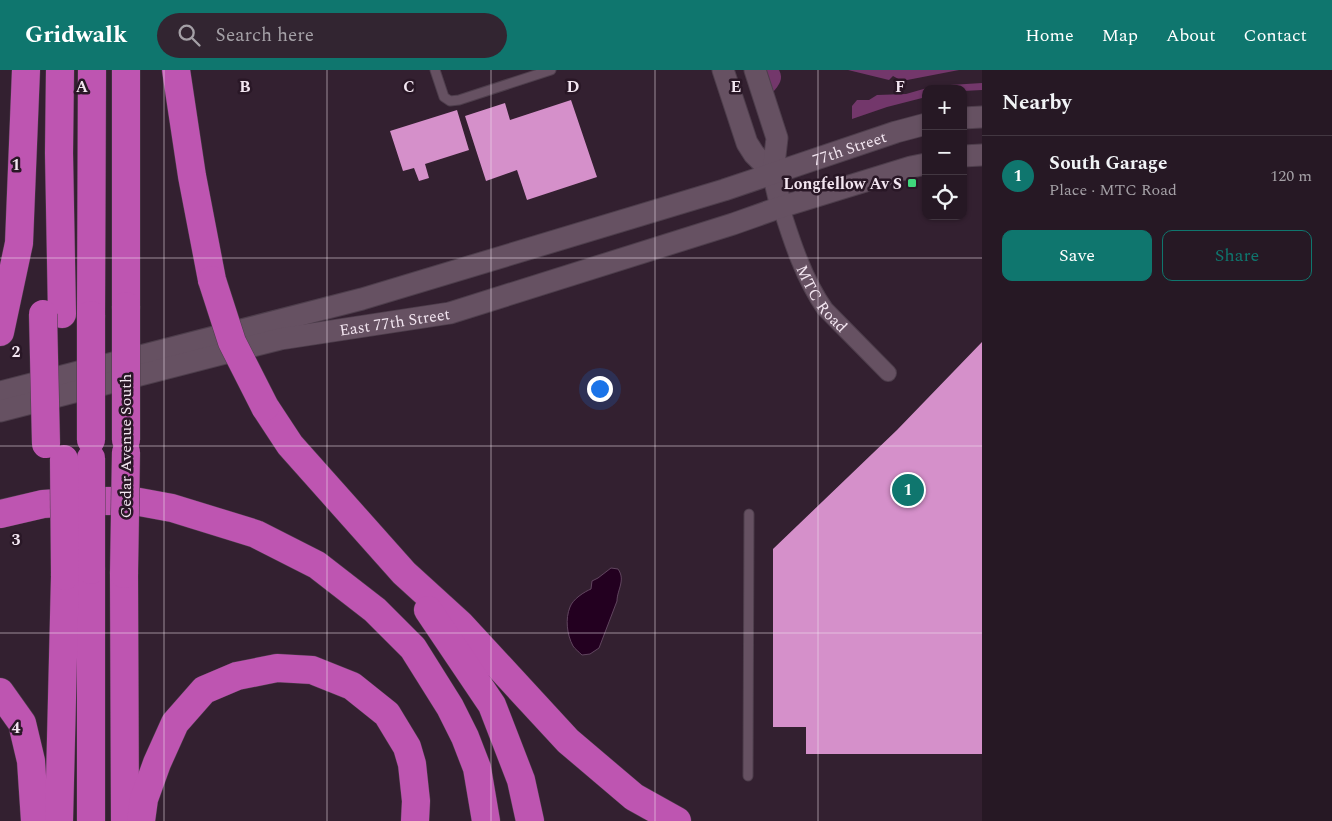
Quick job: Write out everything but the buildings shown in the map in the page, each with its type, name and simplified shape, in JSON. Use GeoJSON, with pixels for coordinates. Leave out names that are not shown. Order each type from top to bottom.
{"type":"FeatureCollection","features":[{"type":"Feature","properties":{"kind":"highway"},"geometry":{"type":"LineString","coordinates":[[0,332],[19,242],[26,70]]}},
{"type":"Feature","properties":{"kind":"highway"},"geometry":{"type":"LineString","coordinates":[[38,70],[52,314],[55,452],[91,821]]}},
{"type":"Feature","properties":{"kind":"highway"},"geometry":{"type":"LineString","coordinates":[[52,314],[59,153],[60,70]]}},
{"type":"Feature","properties":{"kind":"highway"},"geometry":{"type":"LineString","coordinates":[[59,821],[68,573],[91,449],[92,70]]}},
{"type":"Feature","properties":{"kind":"highway","name":"Cedar Avenue South"},"geometry":{"type":"LineString","coordinates":[[125,821],[126,70]]}},
{"type":"Feature","properties":{"kind":"highway"},"geometry":{"type":"LineString","coordinates":[[176,70],[192,176],[212,280],[232,342],[265,407],[290,445],[404,573],[460,624],[568,741],[634,797],[677,821]]}},
{"type":"Feature","properties":{"kind":"highway"},"geometry":{"type":"LineString","coordinates":[[0,514],[43,504],[88,500],[134,500],[172,508],[256,534],[317,565],[375,610],[413,648],[450,707],[465,737],[494,807],[497,821]]}},
{"type":"Feature","properties":{"kind":"highway"},"geometry":{"type":"LineString","coordinates":[[404,573],[492,705],[521,780],[530,821]]}},
{"type":"Feature","properties":{"kind":"highway"},"geometry":{"type":"LineString","coordinates":[[141,821],[144,799],[157,763],[175,723],[204,690],[237,676],[277,668],[312,670],[352,686],[387,714],[407,746],[412,764],[416,801],[415,821]]}},
{"type":"Feature","properties":{"kind":"highway"},"geometry":{"type":"LineString","coordinates":[[0,692],[22,723],[31,761],[35,821]]}},
{"type":"Feature","properties":{"kind":"highway"},"geometry":{"type":"LineString","coordinates":[[477,768],[486,821]]}},
{"type":"Feature","properties":{"kind":"street"},"geometry":{"type":"LineString","coordinates":[[723,70],[747,143],[754,154],[773,173]]}},
{"type":"Feature","properties":{"kind":"street"},"geometry":{"type":"LineString","coordinates":[[756,70],[777,138],[773,173],[781,207],[922,165]]}},
{"type":"Feature","properties":{"kind":"street"},"geometry":{"type":"LineString","coordinates":[[967,118],[982,117]]}},
{"type":"Feature","properties":{"kind":"street","name":"77th Street"},"geometry":{"type":"LineString","coordinates":[[773,173],[922,125]]}},
{"type":"Feature","properties":{"kind":"street"},"geometry":{"type":"LineString","coordinates":[[967,156],[982,154]]}},
{"type":"Feature","properties":{"kind":"street","name":"East 77th Street"},"geometry":{"type":"LineString","coordinates":[[0,392],[362,299],[724,190],[773,173]]}},
{"type":"Feature","properties":{"kind":"street","name":"East 77th Street"},"geometry":{"type":"LineString","coordinates":[[0,411],[280,339],[450,314],[781,207]]}},
{"type":"Feature","properties":{"kind":"street","name":"MTC Road"},"geometry":{"type":"LineString","coordinates":[[781,207],[790,235],[817,297],[825,309],[888,373]]}},
{"type":"Feature","properties":{"kind":"lane"},"geometry":{"type":"LineString","coordinates":[[435,70],[444,97],[450,101],[459,100],[551,70]]}},
{"type":"Feature","properties":{"kind":"lane"},"geometry":{"type":"LineString","coordinates":[[748,776],[749,514]]}},
{"type":"Feature","properties":{"kind":"shaded area"},"geometry":{"type":"Polygon","coordinates":[[[766,70],[779,70],[781,76],[780,82],[773,92],[766,70]]]}},
{"type":"Feature","properties":{"kind":"shaded area"},"geometry":{"type":"Polygon","coordinates":[[[848,70],[959,70],[902,81],[893,76],[889,80],[848,70]]]}},
{"type":"Feature","properties":{"kind":"shaded area"},"geometry":{"type":"Polygon","coordinates":[[[982,83],[982,90],[967,91],[967,85],[950,85],[982,83]]]}},
{"type":"Feature","properties":{"kind":"shaded area"},"geometry":{"type":"Polygon","coordinates":[[[922,89],[922,98],[852,119],[852,106],[857,100],[869,100],[877,95],[906,94],[922,89]]]}},
{"type":"Feature","properties":{"kind":"shaded area"},"geometry":{"type":"Polygon","coordinates":[[[611,568],[618,569],[621,577],[617,601],[599,648],[590,654],[582,655],[573,646],[569,637],[567,627],[568,612],[571,604],[576,599],[591,589],[592,581],[611,568]]]}},
{"type":"Feature","properties":{"kind":"place","name":"Longfellow Av S"},"geometry":{"type":"Point","coordinates":[912,183]}},
{"type":"Feature","properties":{"kind":"place","name":"South Garage"},"geometry":{"type":"Point","coordinates":[908,490]}}]}
